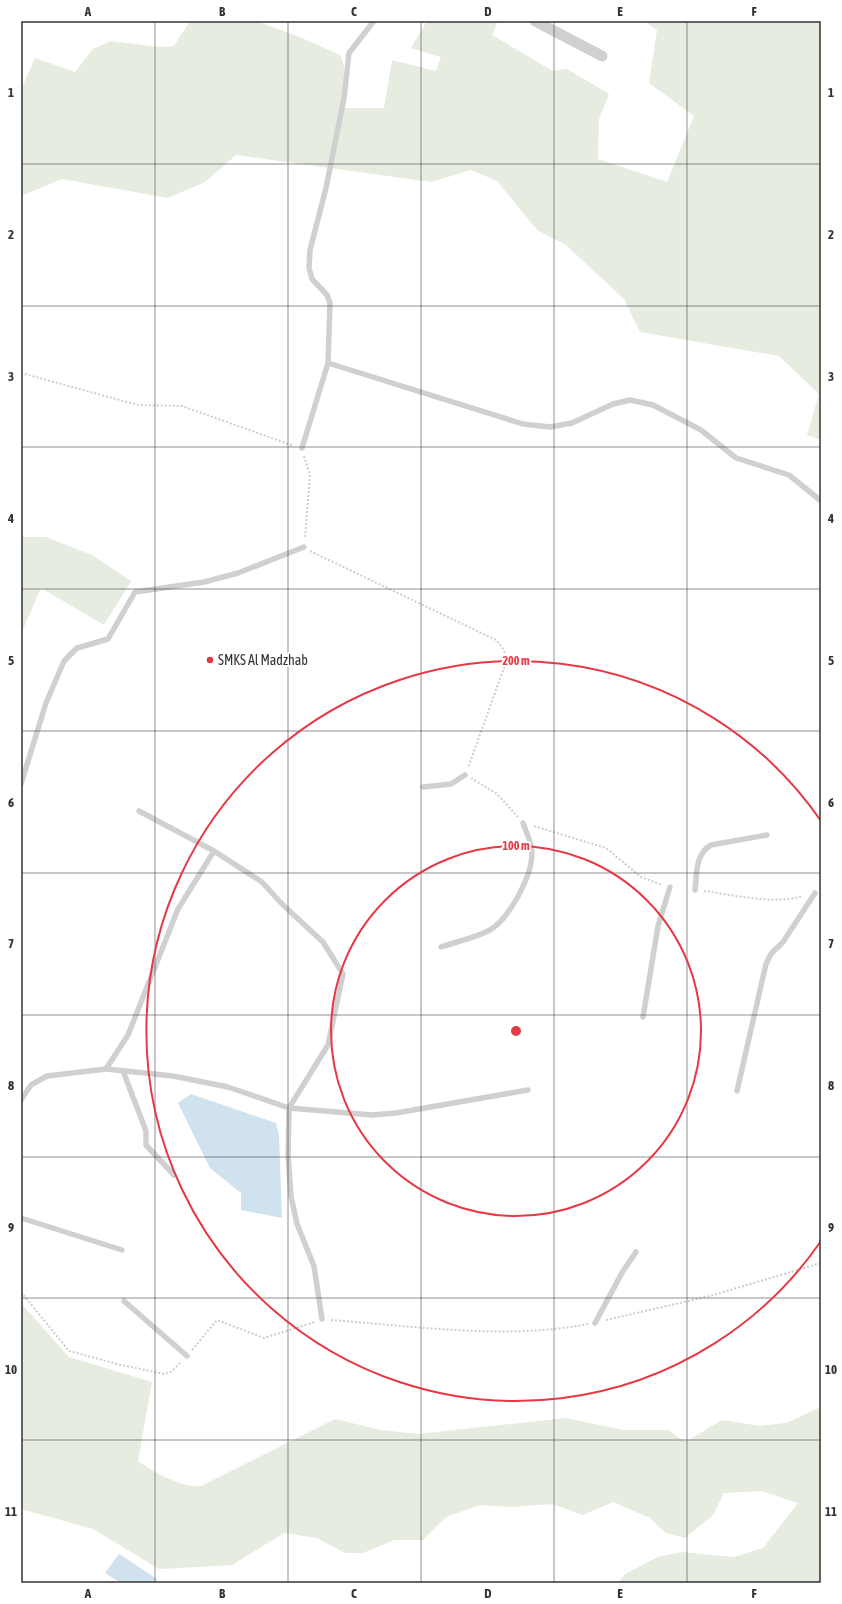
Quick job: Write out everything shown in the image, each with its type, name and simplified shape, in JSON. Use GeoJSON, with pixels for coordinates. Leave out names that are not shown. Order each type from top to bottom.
{"type":"FeatureCollection","features":[{"type":"Feature","properties":{"kind":"street"},"geometry":{"type":"LineString","coordinates":[[535,21],[602,56]]}},
{"type":"Feature","properties":{"kind":"lane"},"geometry":{"type":"LineString","coordinates":[[302,448],[328,363],[330,303],[327,295],[312,279],[309,268],[310,250],[326,188],[344,98],[349,52],[374,21]]}},
{"type":"Feature","properties":{"kind":"lane"},"geometry":{"type":"LineString","coordinates":[[328,363],[530,425],[550,427],[572,423],[613,404],[630,400],[653,404],[701,430],[736,458],[789,474],[821,501]]}},
{"type":"Feature","properties":{"kind":"lane"},"geometry":{"type":"LineString","coordinates":[[21,784],[46,703],[64,661],[77,648],[108,639],[135,592],[204,582],[238,573],[304,548]]}},
{"type":"Feature","properties":{"kind":"lane"},"geometry":{"type":"LineString","coordinates":[[423,787],[451,784],[465,774]]}},
{"type":"Feature","properties":{"kind":"lane"},"geometry":{"type":"LineString","coordinates":[[139,811],[214,851],[262,882],[283,905],[323,942],[343,974],[328,1045],[289,1108],[288,1155],[291,1196],[297,1224],[314,1266],[322,1319]]}},
{"type":"Feature","properties":{"kind":"lane"},"geometry":{"type":"LineString","coordinates":[[441,947],[489,931],[507,913],[522,890],[529,872],[532,851],[523,823]]}},
{"type":"Feature","properties":{"kind":"lane"},"geometry":{"type":"LineString","coordinates":[[696,890],[698,860],[706,848],[711,845],[767,835]]}},
{"type":"Feature","properties":{"kind":"lane"},"geometry":{"type":"LineString","coordinates":[[106,1069],[128,1035],[178,908],[214,851]]}},
{"type":"Feature","properties":{"kind":"lane"},"geometry":{"type":"LineString","coordinates":[[643,1017],[658,926],[670,887]]}},
{"type":"Feature","properties":{"kind":"lane"},"geometry":{"type":"LineString","coordinates":[[737,1091],[766,964],[771,954],[783,942],[815,893]]}},
{"type":"Feature","properties":{"kind":"lane"},"geometry":{"type":"LineString","coordinates":[[21,1100],[31,1085],[47,1076],[106,1069],[173,1076],[228,1087],[289,1108],[372,1115],[396,1113],[528,1090]]}},
{"type":"Feature","properties":{"kind":"lane"},"geometry":{"type":"LineString","coordinates":[[123,1071],[146,1131],[146,1145],[174,1176]]}},
{"type":"Feature","properties":{"kind":"lane"},"geometry":{"type":"LineString","coordinates":[[21,1218],[122,1250]]}},
{"type":"Feature","properties":{"kind":"lane"},"geometry":{"type":"LineString","coordinates":[[594,1323],[623,1271],[636,1252]]}},
{"type":"Feature","properties":{"kind":"lane"},"geometry":{"type":"LineString","coordinates":[[124,1301],[187,1356]]}},
{"type":"Feature","properties":{"kind":"path"},"geometry":{"type":"LineString","coordinates":[[21,373],[138,404],[182,406],[302,448],[310,475],[304,548],[496,640],[502,646],[506,655],[506,662],[465,774],[497,794],[523,823],[606,848],[641,877],[658,885],[670,887]]}},
{"type":"Feature","properties":{"kind":"path"},"geometry":{"type":"LineString","coordinates":[[696,890],[768,899],[793,899],[815,893]]}},
{"type":"Feature","properties":{"kind":"path"},"geometry":{"type":"LineString","coordinates":[[21,1292],[69,1351],[121,1365],[164,1374],[171,1372],[187,1356],[217,1320],[264,1338],[322,1319],[488,1331],[560,1330],[710,1296],[821,1263]]}},
{"type":"Feature","properties":{"kind":"shaded area"},"geometry":{"type":"Polygon","coordinates":[[[190,21],[256,21],[302,38],[340,55],[344,65],[343,108],[384,108],[392,60],[436,71],[441,57],[411,48],[427,21],[498,21],[492,35],[553,71],[567,69],[609,94],[599,119],[598,159],[667,182],[694,116],[649,83],[657,30],[644,21],[821,21],[821,440],[807,435],[819,394],[779,356],[640,332],[624,299],[566,245],[537,230],[497,181],[471,170],[431,182],[236,155],[205,182],[168,198],[62,179],[21,196],[21,90],[35,58],[75,72],[93,49],[111,41],[158,47],[174,46],[190,21]]]}},
{"type":"Feature","properties":{"kind":"shaded area"},"geometry":{"type":"Polygon","coordinates":[[[21,537],[46,537],[92,555],[131,581],[104,625],[41,588],[21,634],[21,537]]]}},
{"type":"Feature","properties":{"kind":"shaded area"},"geometry":{"type":"Polygon","coordinates":[[[21,1303],[69,1357],[152,1382],[138,1461],[176,1482],[193,1486],[201,1486],[335,1419],[381,1430],[418,1434],[566,1418],[623,1430],[669,1430],[679,1438],[687,1441],[722,1420],[760,1426],[786,1423],[821,1407],[821,1583],[618,1583],[625,1574],[658,1557],[682,1552],[734,1557],[763,1548],[798,1503],[762,1491],[724,1493],[713,1515],[685,1538],[666,1533],[650,1518],[613,1502],[583,1515],[552,1504],[510,1507],[480,1505],[446,1517],[423,1540],[394,1540],[363,1553],[345,1553],[317,1538],[284,1533],[232,1565],[159,1569],[93,1529],[21,1509],[21,1303]]]}},
{"type":"Feature","properties":{"kind":"water"},"geometry":{"type":"Polygon","coordinates":[[[191,1094],[276,1123],[279,1135],[282,1218],[241,1210],[241,1193],[210,1168],[178,1103],[191,1094]]]}},
{"type":"Feature","properties":{"kind":"water"},"geometry":{"type":"Polygon","coordinates":[[[119,1554],[157,1579],[154,1583],[121,1583],[105,1573],[119,1554]]]}},
{"type":"Feature","properties":{"kind":"place","name":"SMKS Al Madzhab"},"geometry":{"type":"Point","coordinates":[210,660]}}]}
